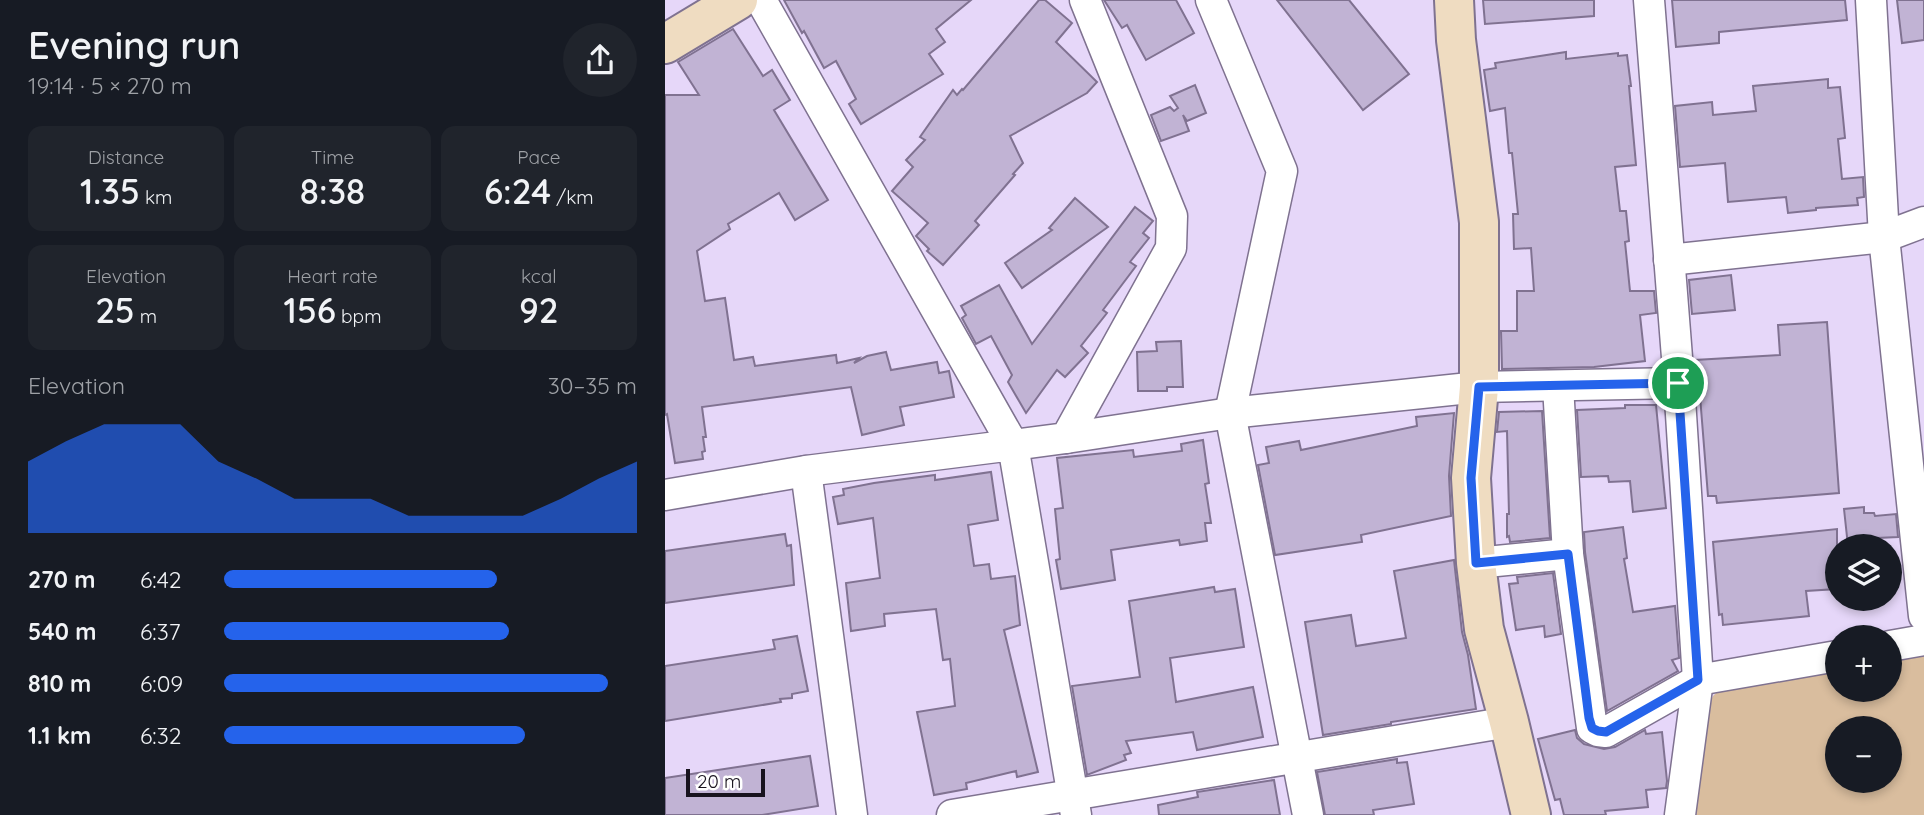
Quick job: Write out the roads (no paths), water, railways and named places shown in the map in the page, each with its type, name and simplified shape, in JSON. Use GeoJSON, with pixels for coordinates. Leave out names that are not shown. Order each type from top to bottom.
{"type":"FeatureCollection","features":[{"type":"Feature","properties":{"kind":"street"},"geometry":{"type":"LineString","coordinates":[[665,44],[738,0]]}},
{"type":"Feature","properties":{"kind":"street"},"geometry":{"type":"LineString","coordinates":[[761,0],[1013,445],[1074,805]]}},
{"type":"Feature","properties":{"kind":"street"},"geometry":{"type":"LineString","coordinates":[[1066,438],[1171,248],[1172,216],[1085,0]]}},
{"type":"Feature","properties":{"kind":"street"},"geometry":{"type":"LineString","coordinates":[[1212,0],[1282,171],[1230,413],[1308,815]]}},
{"type":"Feature","properties":{"kind":"street"},"geometry":{"type":"LineString","coordinates":[[1454,0],[1456,40],[1479,222],[1479,387],[1471,478],[1476,563],[1484,629],[1531,815]]}},
{"type":"Feature","properties":{"kind":"street"},"geometry":{"type":"LineString","coordinates":[[1649,0],[1698,680],[1680,815]]}},
{"type":"Feature","properties":{"kind":"street"},"geometry":{"type":"LineString","coordinates":[[1871,0],[1884,237],[1924,616]]}},
{"type":"Feature","properties":{"kind":"street"},"geometry":{"type":"LineString","coordinates":[[1669,260],[1884,237],[1924,222]]}},
{"type":"Feature","properties":{"kind":"street"},"geometry":{"type":"LineString","coordinates":[[665,495],[806,471],[1066,438],[1230,413],[1479,387],[1678,383]]}},
{"type":"Feature","properties":{"kind":"street"},"geometry":{"type":"LineString","coordinates":[[1558,386],[1568,554],[1592,728],[1606,732],[1698,680],[1825,658]]}},
{"type":"Feature","properties":{"kind":"street"},"geometry":{"type":"LineString","coordinates":[[806,471],[852,815]]}},
{"type":"Feature","properties":{"kind":"street"},"geometry":{"type":"LineString","coordinates":[[1476,563],[1568,554]]}},
{"type":"Feature","properties":{"kind":"street"},"geometry":{"type":"LineString","coordinates":[[1902,644],[1924,640]]}},
{"type":"Feature","properties":{"kind":"street"},"geometry":{"type":"LineString","coordinates":[[952,815],[1074,805],[1297,757],[1509,722]]}}]}
